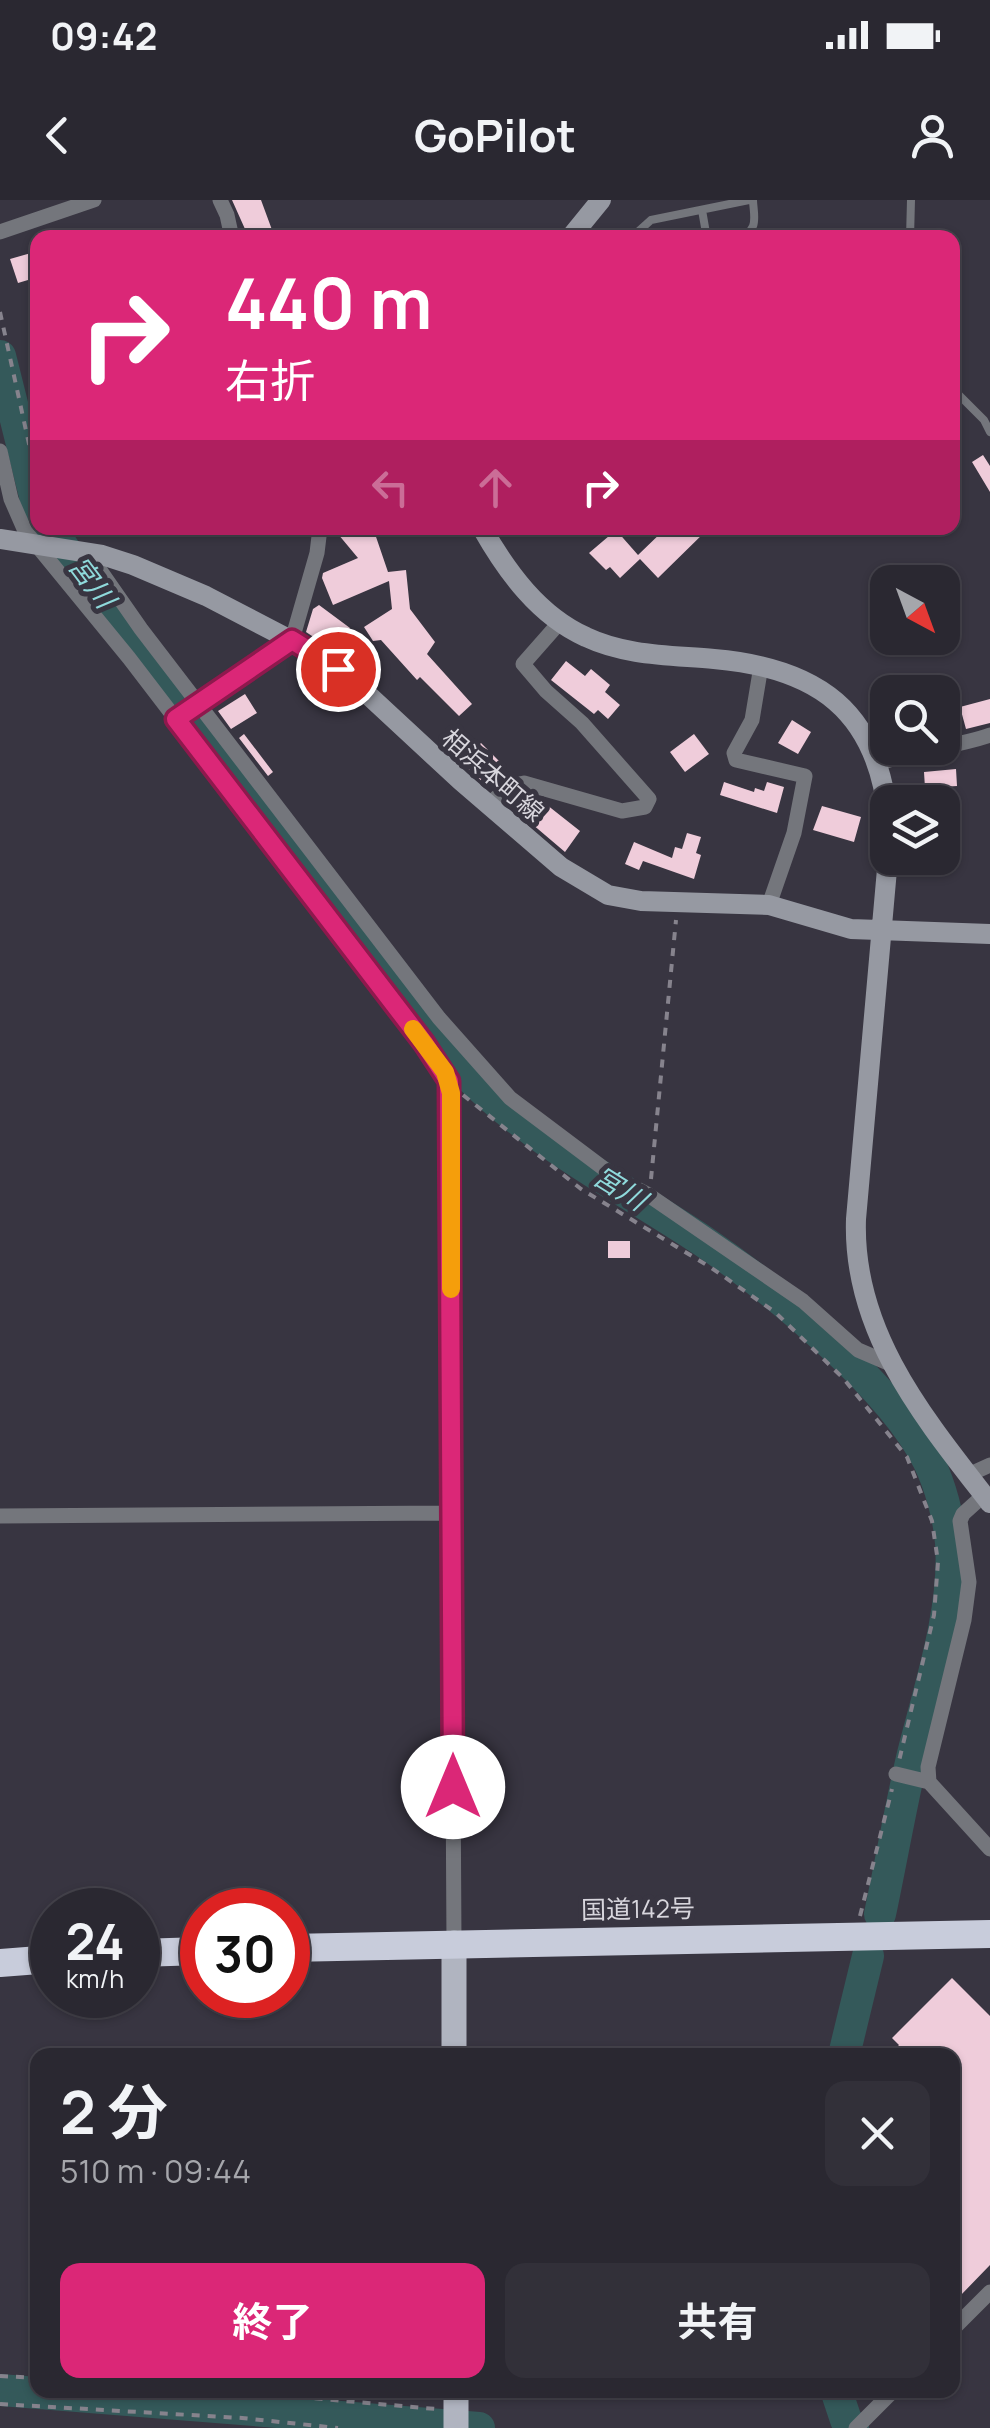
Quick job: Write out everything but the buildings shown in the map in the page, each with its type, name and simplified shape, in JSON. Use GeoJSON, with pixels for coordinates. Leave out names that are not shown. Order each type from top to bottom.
{"type":"FeatureCollection","features":[{"type":"Feature","properties":{"kind":"highway","name":"国道142号"},"geometry":{"type":"LineString","coordinates":[[310,1947],[990,1934]]}},
{"type":"Feature","properties":{"kind":"highway"},"geometry":{"type":"LineString","coordinates":[[0,1963],[30,1961]]}},
{"type":"Feature","properties":{"kind":"main road"},"geometry":{"type":"LineString","coordinates":[[454,1943],[454,2048]]}},
{"type":"Feature","properties":{"kind":"street"},"geometry":{"type":"LineString","coordinates":[[0,232],[94,200]]}},
{"type":"Feature","properties":{"kind":"street"},"geometry":{"type":"LineString","coordinates":[[220,200],[229,230]]}},
{"type":"Feature","properties":{"kind":"street"},"geometry":{"type":"LineString","coordinates":[[585,230],[601,200]]}},
{"type":"Feature","properties":{"kind":"street"},"geometry":{"type":"LineString","coordinates":[[0,451],[20,524],[30,534]]}},
{"type":"Feature","properties":{"kind":"street"},"geometry":{"type":"LineString","coordinates":[[32,535],[187,711],[438,1018],[510,1098],[619,1180],[647,1194],[803,1302],[858,1350],[892,1365]]}},
{"type":"Feature","properties":{"kind":"street"},"geometry":{"type":"LineString","coordinates":[[187,711],[292,640],[319,535]]}},
{"type":"Feature","properties":{"kind":"street"},"geometry":{"type":"LineString","coordinates":[[487,535],[531,598],[589,639],[630,650],[761,666],[807,683],[834,700],[861,728],[870,746]]}},
{"type":"Feature","properties":{"kind":"street","name":"相浜本町線"},"geometry":{"type":"LineString","coordinates":[[0,538],[114,558],[154,573],[292,640],[351,680],[488,805],[561,867],[594,889],[624,900],[769,905],[851,929],[990,934]]}},
{"type":"Feature","properties":{"kind":"street"},"geometry":{"type":"LineString","coordinates":[[82,553],[187,711],[445,1072],[451,1093],[454,1943]]}},
{"type":"Feature","properties":{"kind":"street"},"geometry":{"type":"LineString","coordinates":[[488,805],[510,786],[524,783],[622,811],[644,807],[649,799],[582,722],[546,692],[522,664],[560,622]]}},
{"type":"Feature","properties":{"kind":"street"},"geometry":{"type":"LineString","coordinates":[[761,666],[752,720],[734,753],[736,760],[806,776],[794,833],[769,905]]}},
{"type":"Feature","properties":{"kind":"street"},"geometry":{"type":"LineString","coordinates":[[960,744],[990,735]]}},
{"type":"Feature","properties":{"kind":"street"},"geometry":{"type":"LineString","coordinates":[[886,875],[855,1240],[868,1313],[892,1365],[987,1499],[960,1520],[968,1582],[964,1620],[924,1782]]}},
{"type":"Feature","properties":{"kind":"street"},"geometry":{"type":"LineString","coordinates":[[968,1475],[990,1465]]}},
{"type":"Feature","properties":{"kind":"street"},"geometry":{"type":"LineString","coordinates":[[0,1516],[451,1513]]}},
{"type":"Feature","properties":{"kind":"street"},"geometry":{"type":"LineString","coordinates":[[899,1775],[924,1782],[990,1849]]}},
{"type":"Feature","properties":{"kind":"street"},"geometry":{"type":"LineString","coordinates":[[960,2322],[990,2292]]}},
{"type":"Feature","properties":{"kind":"street"},"geometry":{"type":"LineString","coordinates":[[858,2426],[886,2398]]}},
{"type":"Feature","properties":{"kind":"lane"},"geometry":{"type":"LineString","coordinates":[[639,230],[651,220],[751,200],[752,230]]}},
{"type":"Feature","properties":{"kind":"lane"},"geometry":{"type":"LineString","coordinates":[[910,230],[911,200]]}},
{"type":"Feature","properties":{"kind":"lane"},"geometry":{"type":"LineString","coordinates":[[702,210],[705,230]]}},
{"type":"Feature","properties":{"kind":"lane"},"geometry":{"type":"LineString","coordinates":[[960,396],[984,420],[990,432]]}},
{"type":"Feature","properties":{"kind":"path"},"geometry":{"type":"LineString","coordinates":[[0,312],[30,449]]}},
{"type":"Feature","properties":{"kind":"path"},"geometry":{"type":"LineString","coordinates":[[647,1194],[658,1132],[678,900]]}},
{"type":"Feature","properties":{"kind":"path"},"geometry":{"type":"LineString","coordinates":[[451,1093],[473,1101],[581,1190],[710,1267],[775,1312],[843,1378],[906,1457],[932,1521],[938,1562],[934,1615],[899,1775],[855,1935]]}},
{"type":"Feature","properties":{"kind":"path"},"geometry":{"type":"LineString","coordinates":[[0,2376],[30,2378]]}},
{"type":"Feature","properties":{"kind":"path"},"geometry":{"type":"LineString","coordinates":[[309,2398],[456,2411]]}},
{"type":"Feature","properties":{"kind":"path"},"geometry":{"type":"LineString","coordinates":[[0,2404],[242,2418],[338,2428]]}},
{"type":"Feature","properties":{"kind":"waterway","name":"宮川"},"geometry":{"type":"LineString","coordinates":[[0,356],[30,476]]}},
{"type":"Feature","properties":{"kind":"waterway","name":"宮川"},"geometry":{"type":"LineString","coordinates":[[55,535],[86,581],[468,1075],[551,1144],[703,1241],[762,1285],[860,1372],[912,1433],[929,1462],[943,1501],[950,1533],[951,1569],[939,1652],[912,1758],[880,1914]]}},
{"type":"Feature","properties":{"kind":"waterway","name":"宮川"},"geometry":{"type":"LineString","coordinates":[[846,2048],[868,1956]]}},
{"type":"Feature","properties":{"kind":"waterway"},"geometry":{"type":"LineString","coordinates":[[0,2390],[30,2392]]}},
{"type":"Feature","properties":{"kind":"waterway"},"geometry":{"type":"LineString","coordinates":[[101,2398],[479,2428]]}},
{"type":"Feature","properties":{"kind":"waterway","name":"宮川"},"geometry":{"type":"LineString","coordinates":[[839,2398],[853,2428]]}},
{"type":"Feature","properties":{"kind":"slow traffic"},"geometry":{"type":"LineString","coordinates":[[413,1029],[445,1072],[451,1093],[451,1289]]}},
{"type":"Feature","properties":{"kind":"route"},"geometry":{"type":"LineString","coordinates":[[338,669],[292,640],[176,719],[449,1081],[453,1787]]}}]}
